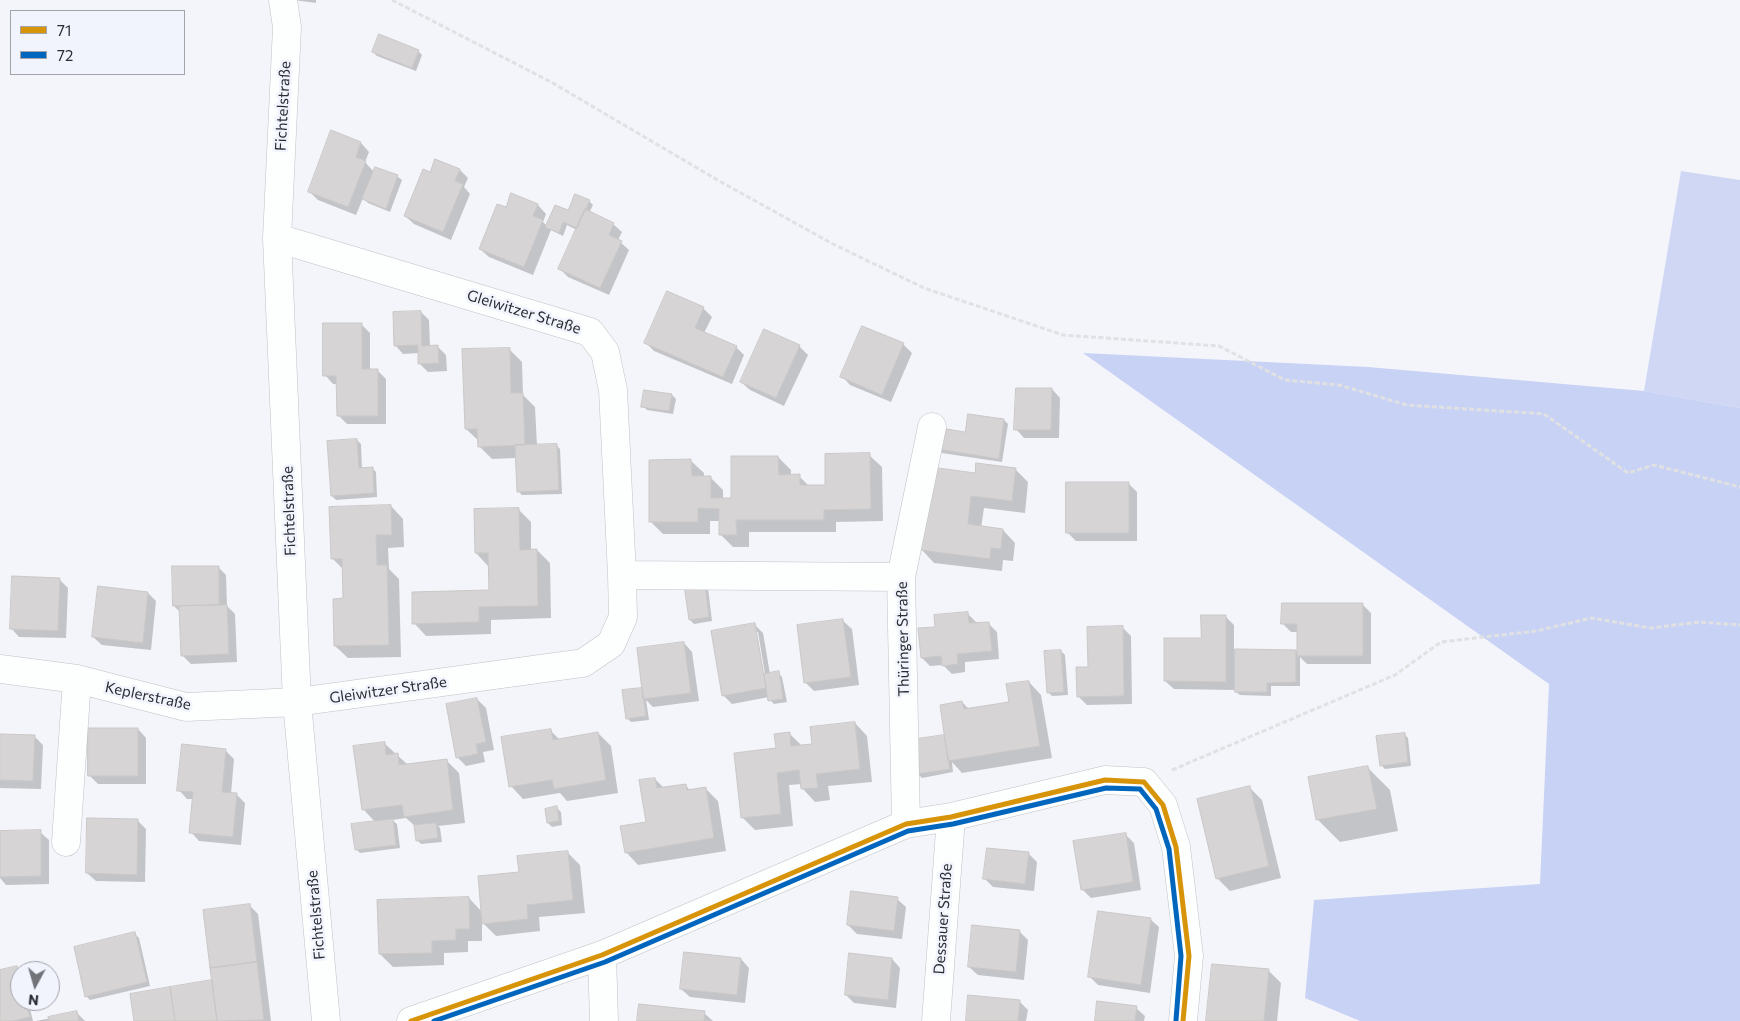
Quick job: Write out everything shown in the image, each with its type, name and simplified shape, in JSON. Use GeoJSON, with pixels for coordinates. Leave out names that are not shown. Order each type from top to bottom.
{"type":"FeatureCollection","features":[{"type":"Feature","properties":{"kind":"street","name":"Fichtelstraße"},"geometry":{"type":"LineString","coordinates":[[283,0],[287,27],[278,238],[297,702],[326,1021]]}},
{"type":"Feature","properties":{"kind":"street","name":"Gleiwitzer Straße"},"geometry":{"type":"LineString","coordinates":[[278,238],[590,332],[605,352],[612,390],[622,575],[622,617],[611,644],[583,663],[297,702]]}},
{"type":"Feature","properties":{"kind":"street","name":"Thüringer Straße"},"geometry":{"type":"LineString","coordinates":[[906,824],[901,577],[932,427]]}},
{"type":"Feature","properties":{"kind":"street"},"geometry":{"type":"LineString","coordinates":[[622,575],[901,577]]}},
{"type":"Feature","properties":{"kind":"street","name":"Keplerstraße"},"geometry":{"type":"LineString","coordinates":[[0,669],[77,679],[186,707],[297,702]]}},
{"type":"Feature","properties":{"kind":"street"},"geometry":{"type":"LineString","coordinates":[[66,842],[77,679]]}},
{"type":"Feature","properties":{"kind":"street"},"geometry":{"type":"LineString","coordinates":[[416,1020],[602,955],[906,824],[951,817],[1104,780],[1144,782],[1163,805],[1176,847],[1189,956],[1183,1021]]}},
{"type":"Feature","properties":{"kind":"street","name":"Dessauer Straße"},"geometry":{"type":"LineString","coordinates":[[936,1021],[951,817]]}},
{"type":"Feature","properties":{"kind":"street"},"geometry":{"type":"LineString","coordinates":[[602,955],[604,1021]]}},
{"type":"Feature","properties":{"kind":"path"},"geometry":{"type":"LineString","coordinates":[[392,0],[551,82],[721,182],[833,244],[924,288],[1063,335],[1219,346],[1285,380],[1339,385],[1407,405],[1544,414],[1628,474],[1654,465],[1740,487]]}},
{"type":"Feature","properties":{"kind":"path"},"geometry":{"type":"LineString","coordinates":[[1144,782],[1395,675],[1441,642],[1536,630],[1591,618],[1651,628],[1699,622],[1740,625]]}},
{"type":"Feature","properties":{"kind":"shaded area"},"geometry":{"type":"Polygon","coordinates":[[[1681,171],[1740,180],[1740,408],[1644,391],[1681,171]]]}},
{"type":"Feature","properties":{"kind":"shaded area"},"geometry":{"type":"Polygon","coordinates":[[[1083,353],[1368,367],[1644,391],[1740,408],[1740,1021],[1360,1021],[1305,998],[1314,900],[1540,884],[1549,684],[1083,353]]]}},
{"type":"Feature","properties":{"kind":"building"},"geometry":{"type":"Polygon","coordinates":[[[379,34],[419,50],[412,68],[372,52],[379,34]]]}},
{"type":"Feature","properties":{"kind":"building"},"geometry":{"type":"Polygon","coordinates":[[[331,130],[361,142],[356,157],[366,161],[348,207],[308,192],[331,130]]]}},
{"type":"Feature","properties":{"kind":"building"},"geometry":{"type":"Polygon","coordinates":[[[435,159],[460,169],[455,181],[463,184],[443,232],[404,216],[423,169],[430,172],[435,159]]]}},
{"type":"Feature","properties":{"kind":"building"},"geometry":{"type":"Polygon","coordinates":[[[375,167],[398,175],[386,209],[362,199],[375,167]]]}},
{"type":"Feature","properties":{"kind":"building"},"geometry":{"type":"Polygon","coordinates":[[[511,193],[538,204],[533,216],[543,220],[524,267],[479,249],[497,204],[506,207],[511,193]]]}},
{"type":"Feature","properties":{"kind":"building"},"geometry":{"type":"Polygon","coordinates":[[[575,194],[590,200],[577,228],[563,222],[559,233],[545,227],[555,205],[568,210],[575,194]]]}},
{"type":"Feature","properties":{"kind":"building"},"geometry":{"type":"Polygon","coordinates":[[[585,209],[614,223],[609,235],[622,241],[600,288],[558,269],[585,209]]]}},
{"type":"Feature","properties":{"kind":"building"},"geometry":{"type":"Polygon","coordinates":[[[667,291],[704,307],[695,328],[737,346],[723,377],[644,343],[667,291]]]}},
{"type":"Feature","properties":{"kind":"building"},"geometry":{"type":"Polygon","coordinates":[[[421,311],[422,346],[438,345],[439,363],[418,364],[418,345],[394,346],[393,312],[421,311]]]}},
{"type":"Feature","properties":{"kind":"building"},"geometry":{"type":"Polygon","coordinates":[[[323,323],[362,323],[362,369],[378,369],[378,416],[337,416],[336,376],[323,376],[323,323]]]}},
{"type":"Feature","properties":{"kind":"building"},"geometry":{"type":"Polygon","coordinates":[[[862,326],[904,343],[882,395],[840,377],[862,326]]]}},
{"type":"Feature","properties":{"kind":"building"},"geometry":{"type":"Polygon","coordinates":[[[764,329],[800,345],[776,398],[740,382],[764,329]]]}},
{"type":"Feature","properties":{"kind":"building"},"geometry":{"type":"Polygon","coordinates":[[[510,348],[511,393],[523,393],[525,445],[478,447],[477,429],[465,429],[462,349],[510,348]]]}},
{"type":"Feature","properties":{"kind":"building"},"geometry":{"type":"Polygon","coordinates":[[[1016,388],[1052,388],[1051,430],[1014,430],[1016,388]]]}},
{"type":"Feature","properties":{"kind":"building"},"geometry":{"type":"Polygon","coordinates":[[[644,390],[672,394],[669,411],[641,407],[644,390]]]}},
{"type":"Feature","properties":{"kind":"building"},"geometry":{"type":"Polygon","coordinates":[[[968,414],[1004,419],[999,459],[937,449],[940,428],[965,432],[968,414]]]}},
{"type":"Feature","properties":{"kind":"building"},"geometry":{"type":"Polygon","coordinates":[[[357,439],[359,468],[373,467],[374,493],[331,496],[327,441],[357,439]]]}},
{"type":"Feature","properties":{"kind":"building"},"geometry":{"type":"Polygon","coordinates":[[[557,444],[559,490],[517,492],[515,445],[557,444]]]}},
{"type":"Feature","properties":{"kind":"building"},"geometry":{"type":"Polygon","coordinates":[[[870,453],[871,509],[824,510],[824,520],[736,520],[737,535],[719,535],[719,509],[698,508],[698,522],[649,522],[649,460],[691,459],[692,476],[711,476],[711,498],[731,498],[731,456],[778,456],[779,475],[800,474],[800,485],[825,485],[825,454],[870,453]]]}},
{"type":"Feature","properties":{"kind":"building"},"geometry":{"type":"Polygon","coordinates":[[[976,463],[1016,468],[1012,501],[971,496],[968,524],[1003,529],[1001,549],[991,548],[990,559],[920,550],[931,467],[975,473],[976,463]]]}},
{"type":"Feature","properties":{"kind":"building"},"geometry":{"type":"Polygon","coordinates":[[[1066,482],[1129,482],[1129,533],[1066,533],[1066,482]]]}},
{"type":"Feature","properties":{"kind":"building"},"geometry":{"type":"Polygon","coordinates":[[[391,505],[392,535],[376,535],[377,565],[387,565],[389,645],[334,646],[333,599],[343,598],[342,559],[331,559],[329,507],[391,505]]]}},
{"type":"Feature","properties":{"kind":"building"},"geometry":{"type":"Polygon","coordinates":[[[519,508],[520,550],[537,549],[538,606],[479,607],[479,622],[412,624],[412,592],[489,590],[488,553],[475,553],[474,509],[519,508]]]}},
{"type":"Feature","properties":{"kind":"building"},"geometry":{"type":"Polygon","coordinates":[[[172,566],[219,566],[219,605],[173,606],[172,566]]]}},
{"type":"Feature","properties":{"kind":"building"},"geometry":{"type":"Polygon","coordinates":[[[704,575],[709,617],[689,620],[683,578],[704,575]]]}},
{"type":"Feature","properties":{"kind":"building"},"geometry":{"type":"Polygon","coordinates":[[[12,576],[60,578],[58,631],[10,629],[12,576]]]}},
{"type":"Feature","properties":{"kind":"building"},"geometry":{"type":"Polygon","coordinates":[[[98,586],[148,592],[143,643],[92,637],[98,586]]]}},
{"type":"Feature","properties":{"kind":"building"},"geometry":{"type":"Polygon","coordinates":[[[1282,603],[1363,603],[1363,656],[1297,656],[1297,624],[1281,624],[1282,603]]]}},
{"type":"Feature","properties":{"kind":"building"},"geometry":{"type":"Polygon","coordinates":[[[227,605],[229,654],[181,656],[179,606],[227,605]]]}},
{"type":"Feature","properties":{"kind":"building"},"geometry":{"type":"Polygon","coordinates":[[[968,612],[969,623],[989,622],[992,651],[957,654],[958,664],[942,666],[941,656],[921,658],[918,628],[935,627],[934,615],[968,612]]]}},
{"type":"Feature","properties":{"kind":"building"},"geometry":{"type":"Polygon","coordinates":[[[1201,615],[1226,615],[1226,682],[1164,681],[1164,638],[1201,638],[1201,615]]]}},
{"type":"Feature","properties":{"kind":"building"},"geometry":{"type":"Polygon","coordinates":[[[843,619],[851,677],[804,683],[797,625],[843,619]]]}},
{"type":"Feature","properties":{"kind":"building"},"geometry":{"type":"Polygon","coordinates":[[[755,623],[766,688],[722,696],[711,631],[755,623]]]}},
{"type":"Feature","properties":{"kind":"building"},"geometry":{"type":"Polygon","coordinates":[[[1123,626],[1124,696],[1077,697],[1076,667],[1088,667],[1087,627],[1123,626]]]}},
{"type":"Feature","properties":{"kind":"building"},"geometry":{"type":"Polygon","coordinates":[[[684,642],[691,693],[643,699],[637,648],[684,642]]]}},
{"type":"Feature","properties":{"kind":"building"},"geometry":{"type":"Polygon","coordinates":[[[1235,649],[1296,650],[1296,682],[1267,683],[1267,692],[1235,692],[1235,649]]]}},
{"type":"Feature","properties":{"kind":"building"},"geometry":{"type":"Polygon","coordinates":[[[1061,650],[1064,692],[1047,693],[1044,651],[1061,650]]]}},
{"type":"Feature","properties":{"kind":"building"},"geometry":{"type":"Polygon","coordinates":[[[779,671],[783,699],[768,701],[764,674],[779,671]]]}},
{"type":"Feature","properties":{"kind":"building"},"geometry":{"type":"Polygon","coordinates":[[[1029,681],[1040,746],[948,761],[940,705],[962,701],[964,709],[1009,702],[1006,684],[1029,681]]]}},
{"type":"Feature","properties":{"kind":"building"},"geometry":{"type":"Polygon","coordinates":[[[642,688],[646,716],[626,719],[622,690],[642,688]]]}},
{"type":"Feature","properties":{"kind":"building"},"geometry":{"type":"Polygon","coordinates":[[[477,698],[486,742],[476,744],[478,754],[456,758],[446,704],[477,698]]]}},
{"type":"Feature","properties":{"kind":"building"},"geometry":{"type":"Polygon","coordinates":[[[855,722],[860,769],[816,774],[818,788],[801,789],[799,770],[777,773],[781,814],[741,818],[734,753],[776,748],[774,734],[790,732],[791,746],[812,744],[810,727],[855,722]]]}},
{"type":"Feature","properties":{"kind":"building"},"geometry":{"type":"Polygon","coordinates":[[[88,728],[138,728],[138,776],[88,776],[88,728]]]}},
{"type":"Feature","properties":{"kind":"building"},"geometry":{"type":"Polygon","coordinates":[[[551,729],[553,740],[598,732],[606,780],[554,789],[552,780],[509,787],[501,737],[551,729]]]}},
{"type":"Feature","properties":{"kind":"building"},"geometry":{"type":"Polygon","coordinates":[[[1405,733],[1408,762],[1380,766],[1376,736],[1405,733]]]}},
{"type":"Feature","properties":{"kind":"building"},"geometry":{"type":"Polygon","coordinates":[[[0,734],[35,735],[33,781],[0,780],[0,734]]]}},
{"type":"Feature","properties":{"kind":"building"},"geometry":{"type":"Polygon","coordinates":[[[944,735],[950,769],[916,774],[911,740],[944,735]]]}},
{"type":"Feature","properties":{"kind":"building"},"geometry":{"type":"Polygon","coordinates":[[[385,742],[386,755],[398,753],[399,765],[447,759],[453,810],[404,817],[402,805],[362,810],[353,746],[385,742]]]}},
{"type":"Feature","properties":{"kind":"building"},"geometry":{"type":"Polygon","coordinates":[[[182,744],[226,749],[222,792],[237,793],[233,837],[189,833],[193,792],[177,791],[182,744]]]}},
{"type":"Feature","properties":{"kind":"building"},"geometry":{"type":"Polygon","coordinates":[[[1368,766],[1377,809],[1316,820],[1308,777],[1368,766]]]}},
{"type":"Feature","properties":{"kind":"building"},"geometry":{"type":"Polygon","coordinates":[[[655,778],[657,788],[686,784],[687,790],[706,787],[714,838],[625,853],[620,826],[646,822],[639,780],[655,778]]]}},
{"type":"Feature","properties":{"kind":"building"},"geometry":{"type":"Polygon","coordinates":[[[1250,786],[1269,866],[1216,879],[1197,799],[1250,786]]]}},
{"type":"Feature","properties":{"kind":"building"},"geometry":{"type":"Polygon","coordinates":[[[557,806],[559,821],[547,823],[545,809],[557,806]]]}},
{"type":"Feature","properties":{"kind":"building"},"geometry":{"type":"Polygon","coordinates":[[[87,818],[138,819],[137,875],[86,873],[87,818]]]}},
{"type":"Feature","properties":{"kind":"building"},"geometry":{"type":"Polygon","coordinates":[[[393,819],[396,845],[355,850],[351,824],[393,819]]]}},
{"type":"Feature","properties":{"kind":"building"},"geometry":{"type":"Polygon","coordinates":[[[436,823],[438,838],[416,841],[414,825],[436,823]]]}},
{"type":"Feature","properties":{"kind":"building"},"geometry":{"type":"Polygon","coordinates":[[[41,830],[41,876],[0,877],[0,831],[41,830]]]}},
{"type":"Feature","properties":{"kind":"building"},"geometry":{"type":"Polygon","coordinates":[[[1126,833],[1133,882],[1081,890],[1073,841],[1126,833]]]}},
{"type":"Feature","properties":{"kind":"building"},"geometry":{"type":"Polygon","coordinates":[[[987,848],[1029,852],[1025,884],[983,879],[987,848]]]}},
{"type":"Feature","properties":{"kind":"building"},"geometry":{"type":"Polygon","coordinates":[[[568,851],[573,900],[527,905],[528,919],[482,924],[478,876],[519,872],[517,856],[568,851]]]}},
{"type":"Feature","properties":{"kind":"building"},"geometry":{"type":"Polygon","coordinates":[[[851,891],[898,897],[894,931],[847,925],[851,891]]]}},
{"type":"Feature","properties":{"kind":"building"},"geometry":{"type":"Polygon","coordinates":[[[469,897],[470,929],[456,929],[456,940],[432,941],[432,953],[379,954],[377,900],[469,897]]]}},
{"type":"Feature","properties":{"kind":"building"},"geometry":{"type":"Polygon","coordinates":[[[250,904],[257,962],[210,968],[203,910],[250,904]]]}},
{"type":"Feature","properties":{"kind":"building"},"geometry":{"type":"Polygon","coordinates":[[[1098,911],[1151,918],[1141,985],[1088,977],[1098,911]]]}},
{"type":"Feature","properties":{"kind":"building"},"geometry":{"type":"Polygon","coordinates":[[[972,925],[1020,930],[1016,972],[968,967],[972,925]]]}},
{"type":"Feature","properties":{"kind":"building"},"geometry":{"type":"Polygon","coordinates":[[[135,932],[147,982],[85,997],[74,947],[135,932]]]}},
{"type":"Feature","properties":{"kind":"building"},"geometry":{"type":"Polygon","coordinates":[[[684,952],[741,958],[737,995],[680,989],[684,952]]]}},
{"type":"Feature","properties":{"kind":"building"},"geometry":{"type":"Polygon","coordinates":[[[849,953],[892,958],[888,1000],[845,995],[849,953]]]}},
{"type":"Feature","properties":{"kind":"building"},"geometry":{"type":"Polygon","coordinates":[[[257,962],[264,1020],[217,1021],[210,968],[257,962]]]}},
{"type":"Feature","properties":{"kind":"building"},"geometry":{"type":"Polygon","coordinates":[[[1212,964],[1269,969],[1264,1021],[1206,1021],[1212,964]]]}},
{"type":"Feature","properties":{"kind":"building"},"geometry":{"type":"Polygon","coordinates":[[[10,968],[10,1011],[28,1011],[30,1017],[13,1021],[0,1021],[0,970],[10,968]]]}},
{"type":"Feature","properties":{"kind":"building"},"geometry":{"type":"Polygon","coordinates":[[[212,980],[217,1021],[175,1021],[170,987],[212,980]]]}},
{"type":"Feature","properties":{"kind":"building"},"geometry":{"type":"Polygon","coordinates":[[[170,987],[175,1021],[134,1021],[130,994],[170,987]]]}},
{"type":"Feature","properties":{"kind":"building"},"geometry":{"type":"Polygon","coordinates":[[[968,995],[1020,1000],[1018,1021],[966,1021],[968,995]]]}},
{"type":"Feature","properties":{"kind":"building"},"geometry":{"type":"Polygon","coordinates":[[[1097,1001],[1137,1006],[1135,1021],[1095,1021],[1097,1001]]]}},
{"type":"Feature","properties":{"kind":"building"},"geometry":{"type":"Polygon","coordinates":[[[639,1004],[705,1011],[704,1021],[637,1021],[639,1004]]]}},
{"type":"Feature","properties":{"kind":"building"},"geometry":{"type":"Polygon","coordinates":[[[77,1011],[79,1021],[49,1021],[48,1017],[77,1011]]]}},
{"type":"Feature","properties":{"kind":"transit line","name":"71"},"geometry":{"type":"LineString","coordinates":[[411,1021],[602,955],[906,824],[951,817],[1105,780],[1144,782],[1163,805],[1176,847],[1189,956],[1183,1021]]}},
{"type":"Feature","properties":{"kind":"transit line","name":"72"},"geometry":{"type":"LineString","coordinates":[[434,1021],[605,962],[908,831],[953,824],[1106,788],[1140,789],[1156,809],[1169,849],[1181,956],[1176,1020]]}}]}
